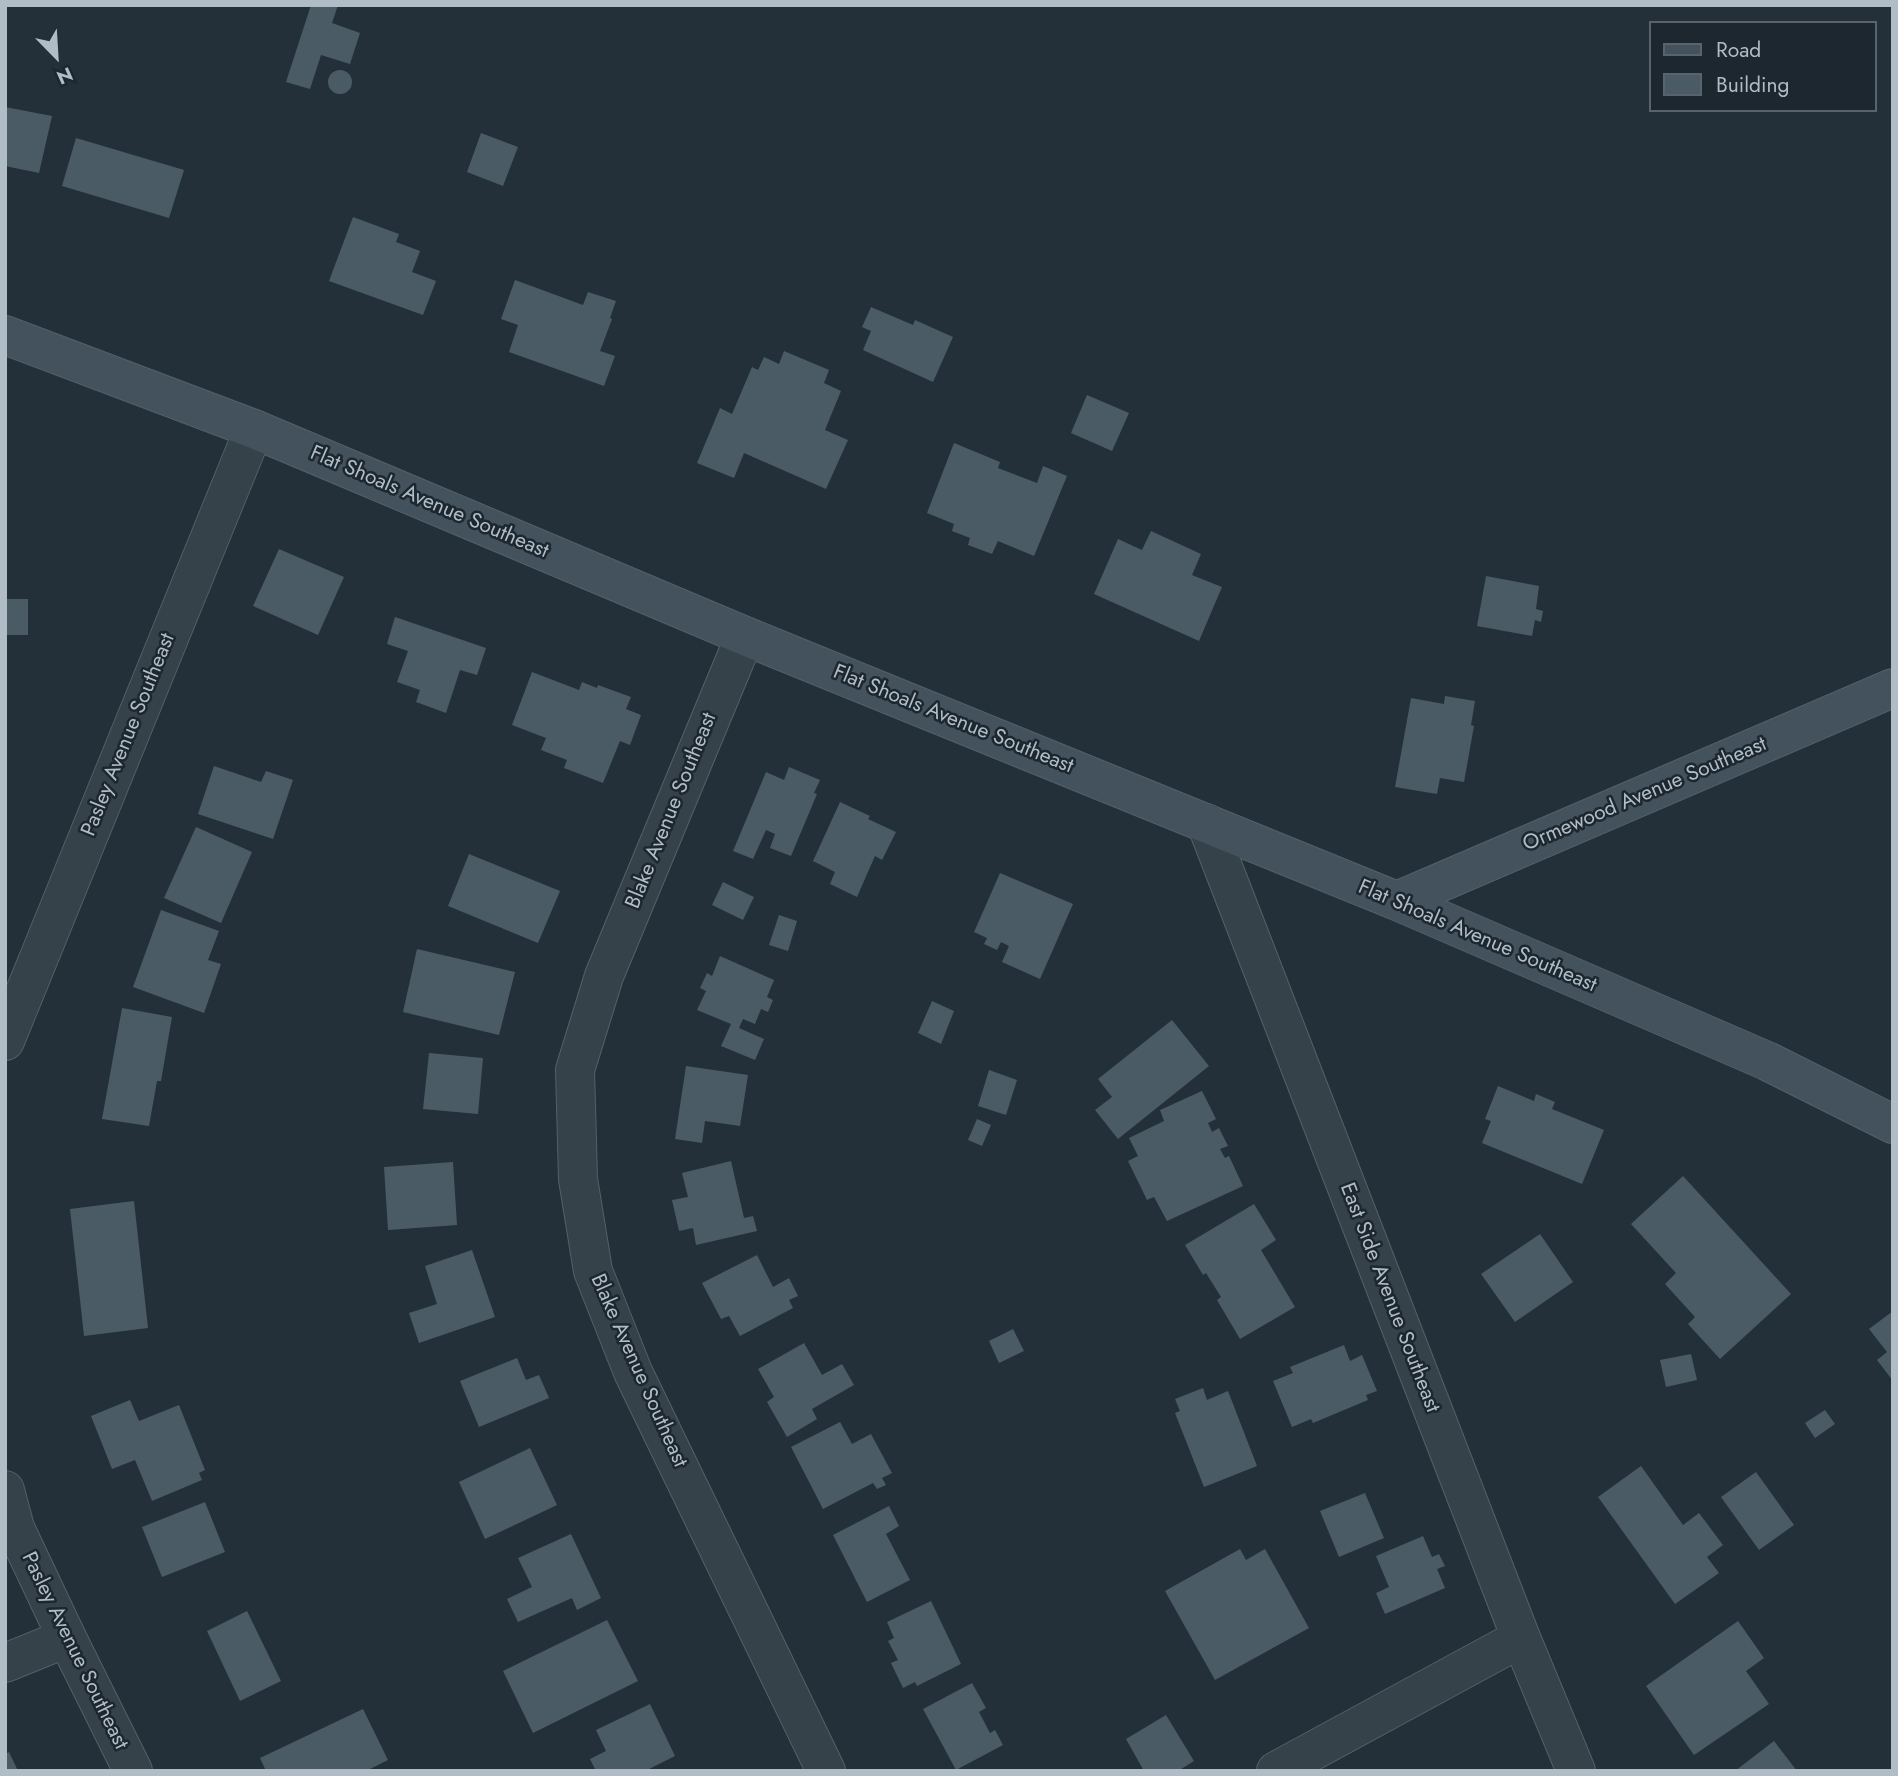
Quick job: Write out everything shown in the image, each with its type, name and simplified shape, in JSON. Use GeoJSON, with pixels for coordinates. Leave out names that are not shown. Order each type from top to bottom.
{"type":"FeatureCollection","features":[{"type":"Feature","properties":{"kind":"street","name":"Flat Shoals Avenue Southeast"},"geometry":{"type":"LineString","coordinates":[[5,335],[254,429],[745,636],[1396,901],[1767,1061],[1893,1124]]}},
{"type":"Feature","properties":{"kind":"street","name":"Pasley Avenue Southeast"},"geometry":{"type":"LineString","coordinates":[[5,1041],[254,429]]}},
{"type":"Feature","properties":{"kind":"street","name":"Blake Avenue Southeast"},"geometry":{"type":"LineString","coordinates":[[745,636],[601,988],[575,1070],[578,1178],[593,1271],[634,1372],[826,1771]]}},
{"type":"Feature","properties":{"kind":"street","name":"Ormewood Avenue Southeast"},"geometry":{"type":"LineString","coordinates":[[1396,901],[1893,688]]}},
{"type":"Feature","properties":{"kind":"street","name":"East Side Avenue Southeast"},"geometry":{"type":"LineString","coordinates":[[1206,823],[1521,1638],[1576,1771]]}},
{"type":"Feature","properties":{"kind":"street","name":"Pasley Avenue Southeast"},"geometry":{"type":"LineString","coordinates":[[5,1490],[15,1528],[66,1638],[133,1771]]}},
{"type":"Feature","properties":{"kind":"street"},"geometry":{"type":"LineString","coordinates":[[5,1663],[66,1638]]}},
{"type":"Feature","properties":{"kind":"street"},"geometry":{"type":"LineString","coordinates":[[1276,1771],[1521,1638]]}},
{"type":"Feature","properties":{"kind":"building"},"geometry":{"type":"Polygon","coordinates":[[[311,5],[338,5],[332,23],[360,33],[350,64],[321,55],[310,89],[286,82],[311,5]]]}},
{"type":"Feature","properties":{"kind":"building"},"geometry":{"type":"Polygon","coordinates":[[[340,70],[348,74],[352,82],[348,90],[340,94],[332,90],[328,82],[332,74],[340,70]]]}},
{"type":"Feature","properties":{"kind":"building"},"geometry":{"type":"Polygon","coordinates":[[[5,107],[52,116],[39,173],[5,166],[5,107]]]}},
{"type":"Feature","properties":{"kind":"building"},"geometry":{"type":"Polygon","coordinates":[[[481,133],[518,147],[503,186],[467,172],[481,133]]]}},
{"type":"Feature","properties":{"kind":"building"},"geometry":{"type":"Polygon","coordinates":[[[76,138],[184,170],[169,218],[62,186],[76,138]]]}},
{"type":"Feature","properties":{"kind":"building"},"geometry":{"type":"Polygon","coordinates":[[[353,217],[399,234],[396,242],[420,251],[412,272],[436,281],[423,315],[329,281],[353,217]]]}},
{"type":"Feature","properties":{"kind":"building"},"geometry":{"type":"Polygon","coordinates":[[[515,280],[583,305],[588,292],[616,301],[600,351],[615,356],[604,386],[509,352],[518,325],[501,319],[515,280]]]}},
{"type":"Feature","properties":{"kind":"building"},"geometry":{"type":"Polygon","coordinates":[[[871,307],[913,325],[915,320],[953,337],[933,382],[863,350],[871,331],[862,327],[871,307]]]}},
{"type":"Feature","properties":{"kind":"building"},"geometry":{"type":"Polygon","coordinates":[[[784,351],[829,370],[824,383],[841,391],[825,430],[848,440],[826,489],[744,453],[734,478],[697,463],[720,408],[732,414],[752,367],[758,370],[764,357],[779,364],[784,351]]]}},
{"type":"Feature","properties":{"kind":"building"},"geometry":{"type":"Polygon","coordinates":[[[1087,395],[1129,413],[1112,451],[1071,433],[1087,395]]]}},
{"type":"Feature","properties":{"kind":"building"},"geometry":{"type":"Polygon","coordinates":[[[954,443],[1000,462],[998,468],[1037,483],[1043,466],[1067,476],[1034,556],[998,541],[992,554],[968,545],[970,538],[952,531],[954,524],[927,513],[954,443]]]}},
{"type":"Feature","properties":{"kind":"building"},"geometry":{"type":"Polygon","coordinates":[[[1151,531],[1201,554],[1192,575],[1222,587],[1199,641],[1094,594],[1118,539],[1142,550],[1151,531]]]}},
{"type":"Feature","properties":{"kind":"building"},"geometry":{"type":"Polygon","coordinates":[[[279,549],[344,577],[318,635],[253,606],[279,549]]]}},
{"type":"Feature","properties":{"kind":"building"},"geometry":{"type":"Polygon","coordinates":[[[1486,576],[1539,586],[1536,609],[1543,611],[1541,622],[1535,620],[1532,636],[1477,626],[1486,576]]]}},
{"type":"Feature","properties":{"kind":"building"},"geometry":{"type":"Polygon","coordinates":[[[5,599],[28,599],[28,635],[5,635],[5,599]]]}},
{"type":"Feature","properties":{"kind":"building"},"geometry":{"type":"Polygon","coordinates":[[[395,617],[486,648],[477,675],[460,670],[446,713],[416,702],[420,690],[397,682],[408,651],[387,644],[395,617]]]}},
{"type":"Feature","properties":{"kind":"building"},"geometry":{"type":"Polygon","coordinates":[[[532,672],[579,690],[582,682],[631,697],[626,709],[641,715],[630,745],[620,741],[603,783],[564,768],[567,760],[541,750],[546,738],[512,725],[532,672]]]}},
{"type":"Feature","properties":{"kind":"building"},"geometry":{"type":"Polygon","coordinates":[[[1445,696],[1475,701],[1471,725],[1474,726],[1464,782],[1440,778],[1437,794],[1395,787],[1411,698],[1444,704],[1445,696]]]}},
{"type":"Feature","properties":{"kind":"building"},"geometry":{"type":"Polygon","coordinates":[[[214,766],[261,782],[266,771],[293,780],[273,839],[198,814],[214,766]]]}},
{"type":"Feature","properties":{"kind":"building"},"geometry":{"type":"Polygon","coordinates":[[[789,767],[820,780],[814,793],[817,794],[791,856],[770,848],[775,834],[766,830],[753,859],[733,851],[766,772],[784,780],[789,767]]]}},
{"type":"Feature","properties":{"kind":"building"},"geometry":{"type":"Polygon","coordinates":[[[840,802],[896,832],[882,860],[875,856],[857,897],[830,884],[835,872],[813,861],[840,802]]]}},
{"type":"Feature","properties":{"kind":"building"},"geometry":{"type":"Polygon","coordinates":[[[196,827],[252,852],[221,923],[164,898],[196,827]]]}},
{"type":"Feature","properties":{"kind":"building"},"geometry":{"type":"Polygon","coordinates":[[[469,854],[560,891],[538,943],[448,906],[469,854]]]}},
{"type":"Feature","properties":{"kind":"building"},"geometry":{"type":"Polygon","coordinates":[[[1000,873],[1073,904],[1040,979],[1002,962],[1009,946],[1001,942],[997,950],[984,944],[987,938],[974,932],[1000,873]]]}},
{"type":"Feature","properties":{"kind":"building"},"geometry":{"type":"Polygon","coordinates":[[[723,882],[754,897],[743,920],[712,905],[723,882]]]}},
{"type":"Feature","properties":{"kind":"building"},"geometry":{"type":"Polygon","coordinates":[[[161,910],[219,931],[208,960],[221,964],[204,1013],[133,987],[161,910]]]}},
{"type":"Feature","properties":{"kind":"building"},"geometry":{"type":"Polygon","coordinates":[[[779,915],[797,921],[788,951],[769,945],[779,915]]]}},
{"type":"Feature","properties":{"kind":"building"},"geometry":{"type":"Polygon","coordinates":[[[417,949],[515,972],[499,1035],[403,1012],[417,949]]]}},
{"type":"Feature","properties":{"kind":"building"},"geometry":{"type":"Polygon","coordinates":[[[720,956],[774,980],[767,997],[773,1000],[768,1012],[761,1009],[755,1024],[743,1019],[739,1028],[764,1039],[755,1060],[721,1046],[731,1024],[697,1010],[706,991],[700,988],[707,973],[712,976],[720,956]]]}},
{"type":"Feature","properties":{"kind":"building"},"geometry":{"type":"Polygon","coordinates":[[[932,1001],[954,1011],[941,1044],[918,1033],[932,1001]]]}},
{"type":"Feature","properties":{"kind":"building"},"geometry":{"type":"Polygon","coordinates":[[[122,1008],[172,1017],[161,1081],[157,1081],[149,1126],[102,1119],[122,1008]]]}},
{"type":"Feature","properties":{"kind":"building"},"geometry":{"type":"Polygon","coordinates":[[[1172,1020],[1209,1066],[1118,1139],[1095,1110],[1112,1097],[1098,1079],[1172,1020]]]}},
{"type":"Feature","properties":{"kind":"building"},"geometry":{"type":"Polygon","coordinates":[[[429,1053],[483,1058],[478,1114],[423,1109],[429,1053]]]}},
{"type":"Feature","properties":{"kind":"building"},"geometry":{"type":"Polygon","coordinates":[[[686,1066],[748,1075],[740,1126],[705,1121],[702,1143],[675,1139],[686,1066]]]}},
{"type":"Feature","properties":{"kind":"building"},"geometry":{"type":"Polygon","coordinates":[[[989,1070],[1017,1080],[1006,1115],[978,1106],[989,1070]]]}},
{"type":"Feature","properties":{"kind":"building"},"geometry":{"type":"Polygon","coordinates":[[[1498,1086],[1534,1101],[1536,1094],[1555,1102],[1552,1109],[1604,1130],[1582,1184],[1482,1143],[1491,1121],[1485,1119],[1498,1086]]]}},
{"type":"Feature","properties":{"kind":"building"},"geometry":{"type":"Polygon","coordinates":[[[1202,1091],[1216,1119],[1208,1123],[1212,1132],[1219,1128],[1228,1146],[1220,1149],[1225,1158],[1229,1156],[1243,1186],[1167,1221],[1154,1197],[1147,1200],[1128,1161],[1138,1156],[1129,1138],[1164,1121],[1160,1110],[1202,1091]]]}},
{"type":"Feature","properties":{"kind":"building"},"geometry":{"type":"Polygon","coordinates":[[[977,1119],[991,1125],[982,1146],[968,1140],[977,1119]]]}},
{"type":"Feature","properties":{"kind":"building"},"geometry":{"type":"Polygon","coordinates":[[[731,1161],[744,1218],[753,1216],[757,1231],[696,1245],[693,1228],[679,1231],[672,1200],[688,1197],[682,1173],[731,1161]]]}},
{"type":"Feature","properties":{"kind":"building"},"geometry":{"type":"Polygon","coordinates":[[[453,1162],[457,1225],[388,1230],[384,1167],[453,1162]]]}},
{"type":"Feature","properties":{"kind":"building"},"geometry":{"type":"Polygon","coordinates":[[[1683,1176],[1791,1294],[1720,1359],[1688,1324],[1695,1317],[1665,1284],[1676,1273],[1631,1224],[1683,1176]]]}},
{"type":"Feature","properties":{"kind":"building"},"geometry":{"type":"Polygon","coordinates":[[[134,1201],[148,1328],[84,1336],[70,1209],[134,1201]]]}},
{"type":"Feature","properties":{"kind":"building"},"geometry":{"type":"Polygon","coordinates":[[[1254,1204],[1276,1240],[1261,1250],[1295,1307],[1240,1339],[1217,1300],[1221,1297],[1206,1273],[1203,1275],[1185,1245],[1254,1204]]]}},
{"type":"Feature","properties":{"kind":"building"},"geometry":{"type":"Polygon","coordinates":[[[1540,1234],[1573,1282],[1515,1322],[1481,1274],[1540,1234]]]}},
{"type":"Feature","properties":{"kind":"building"},"geometry":{"type":"Polygon","coordinates":[[[472,1250],[495,1317],[419,1343],[409,1313],[437,1304],[425,1266],[472,1250]]]}},
{"type":"Feature","properties":{"kind":"building"},"geometry":{"type":"Polygon","coordinates":[[[757,1255],[773,1287],[789,1278],[798,1296],[789,1300],[793,1308],[740,1336],[729,1316],[721,1319],[702,1283],[757,1255]]]}},
{"type":"Feature","properties":{"kind":"building"},"geometry":{"type":"Polygon","coordinates":[[[1893,1311],[1893,1381],[1877,1360],[1887,1352],[1869,1329],[1893,1311]]]}},
{"type":"Feature","properties":{"kind":"building"},"geometry":{"type":"Polygon","coordinates":[[[1013,1329],[1024,1351],[999,1363],[989,1341],[1013,1329]]]}},
{"type":"Feature","properties":{"kind":"building"},"geometry":{"type":"Polygon","coordinates":[[[804,1343],[822,1375],[842,1364],[854,1385],[812,1409],[817,1419],[787,1437],[767,1402],[774,1397],[758,1369],[804,1343]]]}},
{"type":"Feature","properties":{"kind":"building"},"geometry":{"type":"Polygon","coordinates":[[[1344,1345],[1350,1361],[1362,1355],[1377,1391],[1366,1395],[1368,1400],[1313,1423],[1311,1419],[1292,1427],[1273,1381],[1293,1373],[1290,1367],[1344,1345]]]}},
{"type":"Feature","properties":{"kind":"building"},"geometry":{"type":"Polygon","coordinates":[[[1691,1354],[1697,1380],[1666,1387],[1660,1360],[1691,1354]]]}},
{"type":"Feature","properties":{"kind":"building"},"geometry":{"type":"Polygon","coordinates":[[[517,1358],[526,1380],[539,1375],[549,1398],[479,1427],[460,1381],[517,1358]]]}},
{"type":"Feature","properties":{"kind":"building"},"geometry":{"type":"Polygon","coordinates":[[[1203,1388],[1207,1400],[1228,1391],[1257,1466],[1204,1487],[1175,1413],[1180,1411],[1175,1399],[1203,1388]]]}},
{"type":"Feature","properties":{"kind":"building"},"geometry":{"type":"Polygon","coordinates":[[[130,1400],[139,1421],[179,1405],[205,1470],[199,1473],[202,1480],[152,1501],[135,1460],[112,1469],[91,1416],[130,1400]]]}},
{"type":"Feature","properties":{"kind":"building"},"geometry":{"type":"Polygon","coordinates":[[[1825,1410],[1835,1424],[1815,1438],[1805,1423],[1825,1410]]]}},
{"type":"Feature","properties":{"kind":"building"},"geometry":{"type":"Polygon","coordinates":[[[840,1422],[852,1444],[871,1434],[892,1473],[882,1478],[886,1485],[877,1489],[873,1483],[823,1509],[791,1447],[840,1422]]]}},
{"type":"Feature","properties":{"kind":"building"},"geometry":{"type":"Polygon","coordinates":[[[530,1448],[557,1505],[485,1539],[459,1482],[530,1448]]]}},
{"type":"Feature","properties":{"kind":"building"},"geometry":{"type":"Polygon","coordinates":[[[1641,1466],[1683,1525],[1699,1513],[1723,1545],[1707,1557],[1719,1573],[1675,1604],[1598,1497],[1641,1466]]]}},
{"type":"Feature","properties":{"kind":"building"},"geometry":{"type":"Polygon","coordinates":[[[1756,1472],[1794,1525],[1759,1550],[1721,1497],[1756,1472]]]}},
{"type":"Feature","properties":{"kind":"building"},"geometry":{"type":"Polygon","coordinates":[[[1365,1493],[1384,1538],[1339,1557],[1320,1511],[1365,1493]]]}},
{"type":"Feature","properties":{"kind":"building"},"geometry":{"type":"Polygon","coordinates":[[[205,1502],[225,1552],[162,1577],[142,1527],[205,1502]]]}},
{"type":"Feature","properties":{"kind":"building"},"geometry":{"type":"Polygon","coordinates":[[[889,1506],[899,1526],[886,1534],[910,1580],[867,1602],[833,1535],[889,1506]]]}},
{"type":"Feature","properties":{"kind":"building"},"geometry":{"type":"Polygon","coordinates":[[[571,1534],[601,1598],[577,1610],[572,1598],[518,1622],[507,1599],[532,1587],[518,1558],[571,1534]]]}},
{"type":"Feature","properties":{"kind":"building"},"geometry":{"type":"Polygon","coordinates":[[[1423,1536],[1432,1557],[1439,1554],[1445,1566],[1437,1569],[1445,1588],[1385,1614],[1376,1593],[1389,1587],[1376,1556],[1423,1536]]]}},
{"type":"Feature","properties":{"kind":"building"},"geometry":{"type":"Polygon","coordinates":[[[1240,1549],[1246,1560],[1265,1549],[1309,1628],[1215,1680],[1165,1591],[1240,1549]]]}},
{"type":"Feature","properties":{"kind":"building"},"geometry":{"type":"Polygon","coordinates":[[[931,1601],[961,1664],[917,1686],[915,1682],[903,1688],[891,1663],[898,1660],[888,1641],[894,1638],[887,1622],[931,1601]]]}},
{"type":"Feature","properties":{"kind":"building"},"geometry":{"type":"Polygon","coordinates":[[[247,1611],[281,1681],[240,1701],[207,1631],[247,1611]]]}},
{"type":"Feature","properties":{"kind":"building"},"geometry":{"type":"Polygon","coordinates":[[[607,1620],[638,1681],[533,1733],[503,1671],[607,1620]]]}},
{"type":"Feature","properties":{"kind":"building"},"geometry":{"type":"Polygon","coordinates":[[[1738,1621],[1764,1658],[1746,1671],[1769,1704],[1694,1755],[1646,1686],[1738,1621]]]}},
{"type":"Feature","properties":{"kind":"building"},"geometry":{"type":"Polygon","coordinates":[[[972,1683],[986,1708],[979,1712],[990,1733],[995,1730],[1003,1745],[956,1770],[923,1709],[972,1683]]]}},
{"type":"Feature","properties":{"kind":"building"},"geometry":{"type":"Polygon","coordinates":[[[650,1704],[675,1756],[645,1771],[596,1771],[590,1759],[606,1751],[596,1730],[650,1704]]]}},
{"type":"Feature","properties":{"kind":"building"},"geometry":{"type":"Polygon","coordinates":[[[363,1709],[388,1760],[366,1771],[266,1771],[260,1758],[363,1709]]]}},
{"type":"Feature","properties":{"kind":"building"},"geometry":{"type":"Polygon","coordinates":[[[1166,1715],[1194,1761],[1178,1771],[1144,1771],[1126,1739],[1166,1715]]]}},
{"type":"Feature","properties":{"kind":"building"},"geometry":{"type":"Polygon","coordinates":[[[1774,1741],[1797,1771],[1735,1771],[1774,1741]]]}},
{"type":"Feature","properties":{"kind":"building"},"geometry":{"type":"Polygon","coordinates":[[[9,1752],[18,1771],[5,1771],[5,1754],[9,1752]]]}}]}
